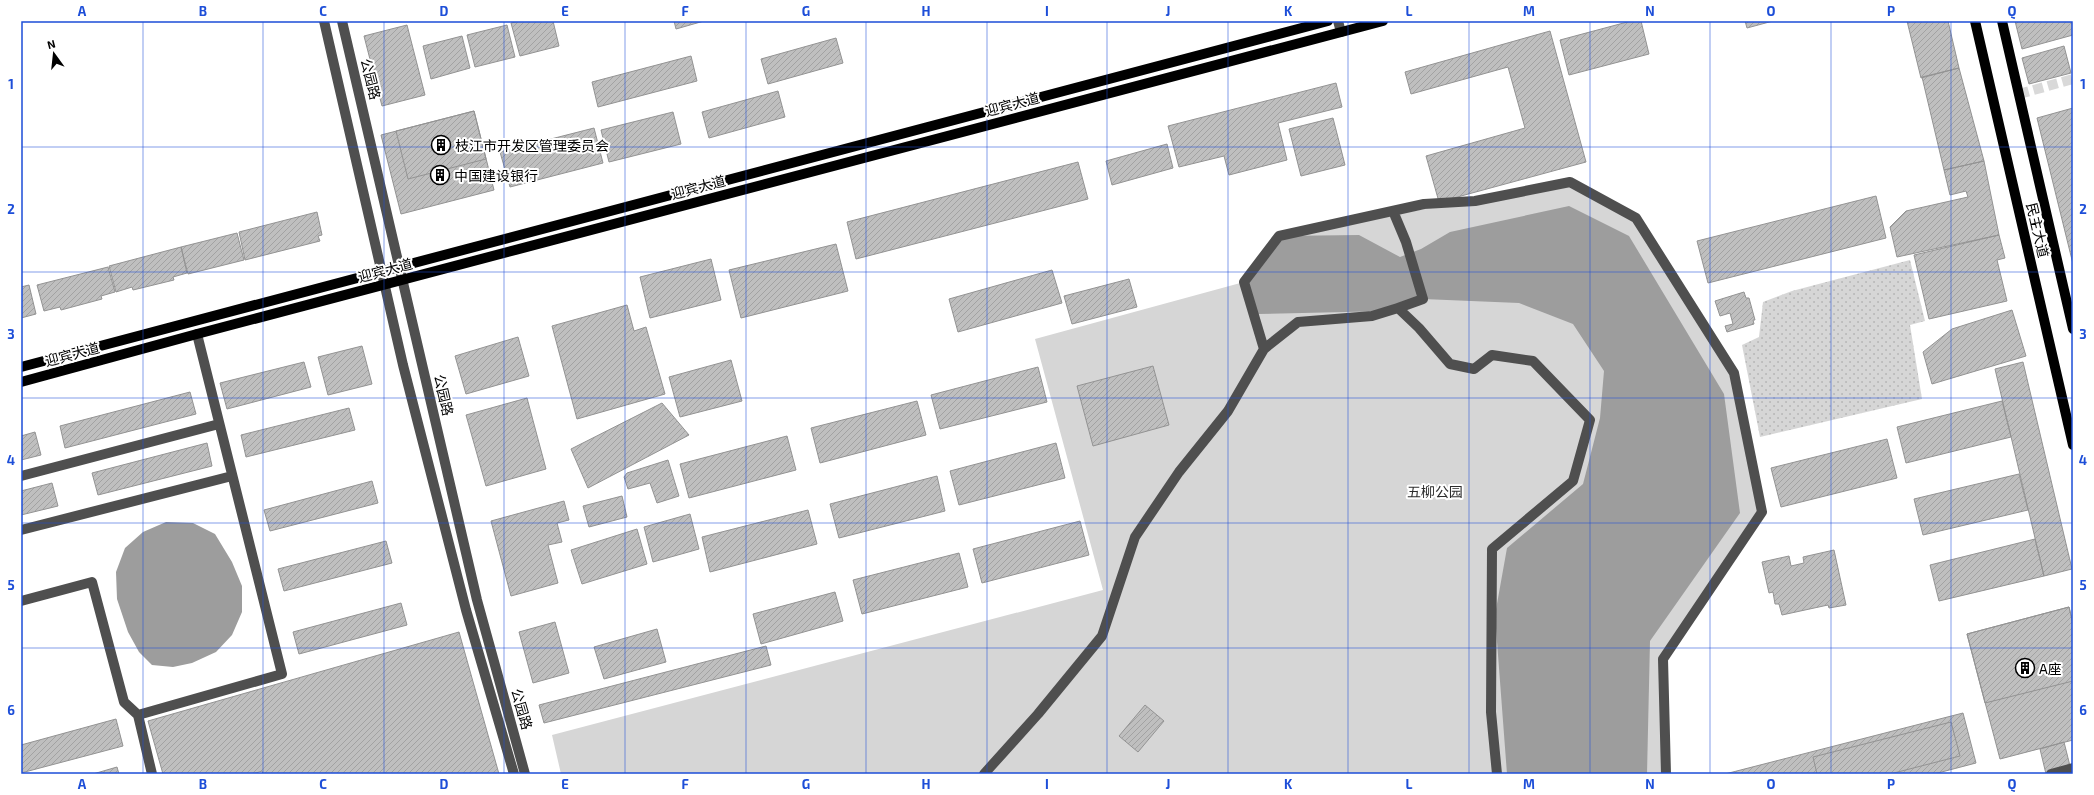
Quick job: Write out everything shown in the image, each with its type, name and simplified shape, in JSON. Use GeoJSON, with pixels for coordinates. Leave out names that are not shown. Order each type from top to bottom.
{"type":"FeatureCollection","features":[{"type":"Feature","properties":{"kind":"main road","name":"迎宾大道"},"geometry":{"type":"LineString","coordinates":[[21,367],[1328,21]]}},
{"type":"Feature","properties":{"kind":"main road","name":"迎宾大道"},"geometry":{"type":"LineString","coordinates":[[21,382],[403,279],[1384,21]]}},
{"type":"Feature","properties":{"kind":"main road","name":"民主大道"},"geometry":{"type":"LineString","coordinates":[[1975,21],[2073,445]]}},
{"type":"Feature","properties":{"kind":"main road","name":"民主大道"},"geometry":{"type":"LineString","coordinates":[[2002,21],[2073,329]]}},
{"type":"Feature","properties":{"kind":"street"},"geometry":{"type":"LineString","coordinates":[[324,21],[383,285],[466,610],[514,774]]}},
{"type":"Feature","properties":{"kind":"street","name":"公园路"},"geometry":{"type":"LineString","coordinates":[[342,21],[477,600],[525,774]]}},
{"type":"Feature","properties":{"kind":"street"},"geometry":{"type":"LineString","coordinates":[[1338,21],[1341,32]]}},
{"type":"Feature","properties":{"kind":"street"},"geometry":{"type":"LineString","coordinates":[[1264,349],[1244,282],[1279,236],[1424,204],[1475,201],[1570,182],[1636,218],[1734,373],[1762,512],[1663,659],[1666,774]]}},
{"type":"Feature","properties":{"kind":"street"},"geometry":{"type":"LineString","coordinates":[[984,774],[1038,714],[1102,636],[1135,537],[1179,472],[1228,411],[1264,349],[1298,322],[1372,316],[1423,298],[1406,242],[1394,211]]}},
{"type":"Feature","properties":{"kind":"street"},"geometry":{"type":"LineString","coordinates":[[1398,308],[1419,328],[1450,364],[1474,369],[1492,355],[1533,361],[1590,420],[1573,481],[1492,549],[1491,712],[1497,774]]}},
{"type":"Feature","properties":{"kind":"street"},"geometry":{"type":"LineString","coordinates":[[138,715],[282,674],[197,334]]}},
{"type":"Feature","properties":{"kind":"street"},"geometry":{"type":"LineString","coordinates":[[21,476],[219,424]]}},
{"type":"Feature","properties":{"kind":"street"},"geometry":{"type":"LineString","coordinates":[[21,530],[232,476]]}},
{"type":"Feature","properties":{"kind":"street"},"geometry":{"type":"LineString","coordinates":[[21,602],[92,582],[124,702],[138,715],[152,774]]}},
{"type":"Feature","properties":{"kind":"street"},"geometry":{"type":"LineString","coordinates":[[2050,774],[2073,768]]}},
{"type":"Feature","properties":{"kind":"green space","name":"五柳公园"},"geometry":{"type":"Polygon","coordinates":[[[1570,182],[1636,218],[1734,373],[1762,512],[1663,659],[1666,774],[561,774],[552,735],[1103,590],[1035,339],[1244,282],[1279,236],[1570,182]]]}},
{"type":"Feature","properties":{"kind":"green space"},"geometry":{"type":"Polygon","coordinates":[[[1910,260],[1925,321],[1910,325],[1922,399],[1760,437],[1742,345],[1759,337],[1763,302],[1792,291],[1910,260]]]}},
{"type":"Feature","properties":{"kind":"shaded area"},"geometry":{"type":"Polygon","coordinates":[[[1569,206],[1629,236],[1724,394],[1740,513],[1650,641],[1647,774],[1507,774],[1495,615],[1507,548],[1583,484],[1600,418],[1604,371],[1573,324],[1519,303],[1423,299],[1389,311],[1257,314],[1244,282],[1279,236],[1359,235],[1400,257],[1421,249],[1450,232],[1569,206]]]}},
{"type":"Feature","properties":{"kind":"shaded area"},"geometry":{"type":"Polygon","coordinates":[[[166,522],[193,523],[215,534],[232,562],[242,586],[242,612],[232,635],[216,652],[192,663],[173,667],[152,665],[139,652],[128,632],[117,599],[116,572],[125,548],[143,532],[166,522]]]}},
{"type":"Feature","properties":{"kind":"building"},"geometry":{"type":"Polygon","coordinates":[[[520,21],[553,21],[559,46],[520,56],[511,23],[520,21]]]}},
{"type":"Feature","properties":{"kind":"building"},"geometry":{"type":"Polygon","coordinates":[[[674,21],[704,21],[676,29],[674,21]]]}},
{"type":"Feature","properties":{"kind":"building"},"geometry":{"type":"Polygon","coordinates":[[[1631,21],[1641,21],[1649,54],[1569,75],[1560,40],[1631,21]]]}},
{"type":"Feature","properties":{"kind":"building"},"geometry":{"type":"Polygon","coordinates":[[[1745,21],[1773,21],[1747,28],[1745,21]]]}},
{"type":"Feature","properties":{"kind":"building"},"geometry":{"type":"Polygon","coordinates":[[[1907,21],[1948,21],[1959,68],[1921,78],[1907,21]]]}},
{"type":"Feature","properties":{"kind":"building"},"geometry":{"type":"Polygon","coordinates":[[[2015,21],[2072,21],[2073,35],[2022,49],[2015,21]]]}},
{"type":"Feature","properties":{"kind":"building"},"geometry":{"type":"Polygon","coordinates":[[[407,25],[425,95],[382,106],[364,36],[407,25]]]}},
{"type":"Feature","properties":{"kind":"building"},"geometry":{"type":"Polygon","coordinates":[[[507,25],[515,57],[475,67],[467,35],[507,25]]]}},
{"type":"Feature","properties":{"kind":"building"},"geometry":{"type":"Polygon","coordinates":[[[1550,31],[1586,162],[1439,202],[1426,156],[1525,128],[1508,67],[1411,94],[1405,72],[1550,31]]]}},
{"type":"Feature","properties":{"kind":"building"},"geometry":{"type":"Polygon","coordinates":[[[462,36],[470,68],[431,79],[423,46],[462,36]]]}},
{"type":"Feature","properties":{"kind":"building"},"geometry":{"type":"Polygon","coordinates":[[[836,38],[843,63],[768,84],[761,59],[836,38]]]}},
{"type":"Feature","properties":{"kind":"building"},"geometry":{"type":"Polygon","coordinates":[[[2064,46],[2071,73],[2029,84],[2022,58],[2064,46]]]}},
{"type":"Feature","properties":{"kind":"building"},"geometry":{"type":"Polygon","coordinates":[[[691,56],[697,81],[598,107],[592,82],[691,56]]]}},
{"type":"Feature","properties":{"kind":"building"},"geometry":{"type":"Polygon","coordinates":[[[1959,68],[1984,161],[1944,170],[1922,77],[1959,68]]]}},
{"type":"Feature","properties":{"kind":"building"},"geometry":{"type":"Polygon","coordinates":[[[1336,83],[1342,107],[1278,123],[1287,160],[1229,175],[1224,156],[1179,167],[1168,126],[1336,83]]]}},
{"type":"Feature","properties":{"kind":"building"},"geometry":{"type":"Polygon","coordinates":[[[778,91],[785,117],[709,138],[702,112],[778,91]]]}},
{"type":"Feature","properties":{"kind":"building"},"geometry":{"type":"Polygon","coordinates":[[[2073,108],[2073,264],[2037,118],[2073,108]]]}},
{"type":"Feature","properties":{"kind":"building","name":"中国建设银行"},"geometry":{"type":"Polygon","coordinates":[[[474,111],[494,190],[401,214],[381,135],[474,111]]]}},
{"type":"Feature","properties":{"kind":"building","name":"枝江市开发区管理委员会"},"geometry":{"type":"Polygon","coordinates":[[[474,111],[486,159],[408,179],[396,131],[474,111]]]}},
{"type":"Feature","properties":{"kind":"building"},"geometry":{"type":"Polygon","coordinates":[[[673,112],[681,144],[609,162],[601,130],[673,112]]]}},
{"type":"Feature","properties":{"kind":"building"},"geometry":{"type":"Polygon","coordinates":[[[1333,118],[1345,165],[1301,176],[1289,129],[1333,118]]]}},
{"type":"Feature","properties":{"kind":"building"},"geometry":{"type":"Polygon","coordinates":[[[594,128],[603,163],[510,187],[500,152],[594,128]]]}},
{"type":"Feature","properties":{"kind":"building"},"geometry":{"type":"Polygon","coordinates":[[[1167,144],[1173,168],[1112,185],[1106,161],[1167,144]]]}},
{"type":"Feature","properties":{"kind":"building"},"geometry":{"type":"Polygon","coordinates":[[[1984,161],[1999,235],[1897,257],[1890,227],[1906,211],[1968,197],[1966,191],[1950,195],[1944,170],[1984,161]]]}},
{"type":"Feature","properties":{"kind":"building"},"geometry":{"type":"Polygon","coordinates":[[[1078,162],[1088,199],[856,259],[847,222],[1078,162]]]}},
{"type":"Feature","properties":{"kind":"building"},"geometry":{"type":"Polygon","coordinates":[[[1876,196],[1886,238],[1708,283],[1697,241],[1876,196]]]}},
{"type":"Feature","properties":{"kind":"building"},"geometry":{"type":"Polygon","coordinates":[[[317,212],[322,235],[318,236],[320,241],[245,260],[239,232],[317,212]]]}},
{"type":"Feature","properties":{"kind":"building"},"geometry":{"type":"Polygon","coordinates":[[[237,233],[244,260],[188,274],[181,247],[237,233]]]}},
{"type":"Feature","properties":{"kind":"building"},"geometry":{"type":"Polygon","coordinates":[[[1999,235],[2005,258],[1997,260],[2007,301],[1929,319],[1914,255],[1999,235]]]}},
{"type":"Feature","properties":{"kind":"building"},"geometry":{"type":"Polygon","coordinates":[[[836,244],[848,291],[741,318],[729,270],[836,244]]]}},
{"type":"Feature","properties":{"kind":"building"},"geometry":{"type":"Polygon","coordinates":[[[181,247],[187,273],[173,277],[174,280],[133,290],[132,287],[116,292],[109,266],[181,247]]]}},
{"type":"Feature","properties":{"kind":"building"},"geometry":{"type":"Polygon","coordinates":[[[711,259],[721,300],[650,318],[640,277],[711,259]]]}},
{"type":"Feature","properties":{"kind":"building"},"geometry":{"type":"Polygon","coordinates":[[[108,267],[115,292],[101,296],[102,299],[61,310],[60,307],[44,311],[37,285],[108,267]]]}},
{"type":"Feature","properties":{"kind":"building"},"geometry":{"type":"Polygon","coordinates":[[[1052,270],[1062,303],[958,332],[949,299],[1052,270]]]}},
{"type":"Feature","properties":{"kind":"building"},"geometry":{"type":"Polygon","coordinates":[[[1129,279],[1137,307],[1072,324],[1064,296],[1129,279]]]}},
{"type":"Feature","properties":{"kind":"building"},"geometry":{"type":"Polygon","coordinates":[[[29,285],[36,314],[21,318],[21,287],[29,285]]]}},
{"type":"Feature","properties":{"kind":"building"},"geometry":{"type":"Polygon","coordinates":[[[1744,292],[1746,298],[1749,298],[1755,320],[1753,320],[1754,324],[1727,332],[1725,326],[1733,324],[1730,313],[1720,316],[1715,301],[1744,292]]]}},
{"type":"Feature","properties":{"kind":"building"},"geometry":{"type":"Polygon","coordinates":[[[627,305],[634,331],[646,327],[665,394],[577,419],[552,326],[627,305]]]}},
{"type":"Feature","properties":{"kind":"building"},"geometry":{"type":"Polygon","coordinates":[[[2012,310],[2026,356],[1932,384],[1923,352],[1952,329],[2012,310]]]}},
{"type":"Feature","properties":{"kind":"building"},"geometry":{"type":"Polygon","coordinates":[[[518,337],[529,376],[466,394],[455,356],[518,337]]]}},
{"type":"Feature","properties":{"kind":"building"},"geometry":{"type":"Polygon","coordinates":[[[362,346],[372,384],[328,395],[318,357],[362,346]]]}},
{"type":"Feature","properties":{"kind":"building"},"geometry":{"type":"Polygon","coordinates":[[[731,360],[742,401],[680,417],[669,377],[731,360]]]}},
{"type":"Feature","properties":{"kind":"building"},"geometry":{"type":"Polygon","coordinates":[[[304,362],[311,387],[227,409],[220,383],[304,362]]]}},
{"type":"Feature","properties":{"kind":"building"},"geometry":{"type":"Polygon","coordinates":[[[2023,362],[2072,569],[2044,576],[1995,369],[2023,362]]]}},
{"type":"Feature","properties":{"kind":"building"},"geometry":{"type":"Polygon","coordinates":[[[1153,366],[1169,425],[1093,446],[1077,386],[1153,366]]]}},
{"type":"Feature","properties":{"kind":"building"},"geometry":{"type":"Polygon","coordinates":[[[1038,367],[1047,402],[940,429],[931,395],[1038,367]]]}},
{"type":"Feature","properties":{"kind":"building"},"geometry":{"type":"Polygon","coordinates":[[[190,392],[196,414],[65,448],[60,426],[190,392]]]}},
{"type":"Feature","properties":{"kind":"building"},"geometry":{"type":"Polygon","coordinates":[[[527,398],[546,469],[486,486],[466,415],[527,398]]]}},
{"type":"Feature","properties":{"kind":"building"},"geometry":{"type":"Polygon","coordinates":[[[917,401],[926,435],[820,463],[811,428],[917,401]]]}},
{"type":"Feature","properties":{"kind":"building"},"geometry":{"type":"Polygon","coordinates":[[[2002,401],[2011,437],[1906,463],[1897,427],[2002,401]]]}},
{"type":"Feature","properties":{"kind":"building"},"geometry":{"type":"Polygon","coordinates":[[[662,403],[689,435],[588,488],[571,449],[662,403]]]}},
{"type":"Feature","properties":{"kind":"building"},"geometry":{"type":"Polygon","coordinates":[[[349,408],[355,430],[246,457],[241,435],[349,408]]]}},
{"type":"Feature","properties":{"kind":"building"},"geometry":{"type":"Polygon","coordinates":[[[35,432],[41,455],[21,460],[21,436],[35,432]]]}},
{"type":"Feature","properties":{"kind":"building"},"geometry":{"type":"Polygon","coordinates":[[[787,436],[796,470],[689,498],[680,464],[787,436]]]}},
{"type":"Feature","properties":{"kind":"building"},"geometry":{"type":"Polygon","coordinates":[[[1887,439],[1897,478],[1781,507],[1771,468],[1887,439]]]}},
{"type":"Feature","properties":{"kind":"building"},"geometry":{"type":"Polygon","coordinates":[[[207,443],[212,466],[98,495],[92,473],[207,443]]]}},
{"type":"Feature","properties":{"kind":"building"},"geometry":{"type":"Polygon","coordinates":[[[1056,443],[1065,478],[959,505],[950,471],[1056,443]]]}},
{"type":"Feature","properties":{"kind":"building"},"geometry":{"type":"Polygon","coordinates":[[[668,460],[679,496],[657,503],[650,483],[628,489],[624,477],[627,473],[668,460]]]}},
{"type":"Feature","properties":{"kind":"building"},"geometry":{"type":"Polygon","coordinates":[[[2019,474],[2028,510],[1923,535],[1914,499],[2019,474]]]}},
{"type":"Feature","properties":{"kind":"building"},"geometry":{"type":"Polygon","coordinates":[[[937,476],[945,511],[839,538],[830,504],[937,476]]]}},
{"type":"Feature","properties":{"kind":"building"},"geometry":{"type":"Polygon","coordinates":[[[372,481],[378,503],[270,531],[264,510],[372,481]]]}},
{"type":"Feature","properties":{"kind":"building"},"geometry":{"type":"Polygon","coordinates":[[[52,483],[58,506],[21,515],[21,491],[52,483]]]}},
{"type":"Feature","properties":{"kind":"building"},"geometry":{"type":"Polygon","coordinates":[[[622,496],[627,517],[589,527],[583,506],[622,496]]]}},
{"type":"Feature","properties":{"kind":"building"},"geometry":{"type":"Polygon","coordinates":[[[564,501],[569,520],[557,523],[562,542],[548,545],[558,583],[511,596],[491,521],[564,501]]]}},
{"type":"Feature","properties":{"kind":"building"},"geometry":{"type":"Polygon","coordinates":[[[808,510],[817,544],[710,572],[702,537],[808,510]]]}},
{"type":"Feature","properties":{"kind":"building"},"geometry":{"type":"Polygon","coordinates":[[[690,514],[699,549],[653,562],[644,527],[690,514]]]}},
{"type":"Feature","properties":{"kind":"building"},"geometry":{"type":"Polygon","coordinates":[[[1080,521],[1089,555],[982,583],[973,549],[1080,521]]]}},
{"type":"Feature","properties":{"kind":"building"},"geometry":{"type":"Polygon","coordinates":[[[637,529],[647,564],[582,584],[571,550],[637,529]]]}},
{"type":"Feature","properties":{"kind":"building"},"geometry":{"type":"Polygon","coordinates":[[[2035,539],[2044,576],[1939,601],[1930,565],[2035,539]]]}},
{"type":"Feature","properties":{"kind":"building"},"geometry":{"type":"Polygon","coordinates":[[[386,541],[392,563],[284,591],[278,569],[386,541]]]}},
{"type":"Feature","properties":{"kind":"building"},"geometry":{"type":"Polygon","coordinates":[[[1834,550],[1846,605],[1829,608],[1828,605],[1782,615],[1779,604],[1775,604],[1773,592],[1769,593],[1762,562],[1789,556],[1791,566],[1804,563],[1803,557],[1834,550]]]}},
{"type":"Feature","properties":{"kind":"building"},"geometry":{"type":"Polygon","coordinates":[[[959,553],[968,587],[862,614],[853,580],[959,553]]]}},
{"type":"Feature","properties":{"kind":"building"},"geometry":{"type":"Polygon","coordinates":[[[835,592],[843,621],[761,644],[753,614],[835,592]]]}},
{"type":"Feature","properties":{"kind":"building"},"geometry":{"type":"Polygon","coordinates":[[[401,603],[407,625],[299,654],[293,632],[401,603]]]}},
{"type":"Feature","properties":{"kind":"building","name":"A座"},"geometry":{"type":"Polygon","coordinates":[[[2069,607],[2073,624],[2073,740],[2000,759],[1967,634],[2069,607]]]}},
{"type":"Feature","properties":{"kind":"building","name":"A座"},"geometry":{"type":"Polygon","coordinates":[[[2069,607],[2073,624],[2073,681],[1985,703],[1967,634],[2069,607]]]}},
{"type":"Feature","properties":{"kind":"building"},"geometry":{"type":"Polygon","coordinates":[[[555,622],[569,673],[533,683],[519,632],[555,622]]]}},
{"type":"Feature","properties":{"kind":"building"},"geometry":{"type":"Polygon","coordinates":[[[657,629],[666,662],[604,679],[594,647],[657,629]]]}},
{"type":"Feature","properties":{"kind":"building"},"geometry":{"type":"Polygon","coordinates":[[[459,632],[499,774],[263,774],[262,771],[253,774],[163,774],[148,721],[459,632]]]}},
{"type":"Feature","properties":{"kind":"building"},"geometry":{"type":"Polygon","coordinates":[[[766,646],[771,665],[544,723],[539,705],[766,646]]]}},
{"type":"Feature","properties":{"kind":"building"},"geometry":{"type":"Polygon","coordinates":[[[1145,705],[1164,721],[1138,752],[1119,736],[1145,705]]]}},
{"type":"Feature","properties":{"kind":"building"},"geometry":{"type":"Polygon","coordinates":[[[1963,713],[1976,763],[1934,774],[1725,774],[1963,713]]]}},
{"type":"Feature","properties":{"kind":"building"},"geometry":{"type":"Polygon","coordinates":[[[116,719],[123,746],[21,773],[21,745],[116,719]]]}},
{"type":"Feature","properties":{"kind":"building"},"geometry":{"type":"Polygon","coordinates":[[[1951,722],[1960,756],[1890,774],[1817,774],[1813,757],[1951,722]]]}},
{"type":"Feature","properties":{"kind":"building"},"geometry":{"type":"Polygon","coordinates":[[[2064,742],[2072,774],[2046,774],[2040,749],[2064,742]]]}},
{"type":"Feature","properties":{"kind":"building"},"geometry":{"type":"Polygon","coordinates":[[[117,767],[119,774],[93,774],[117,767]]]}},
{"type":"Feature","properties":{"kind":"tunnel"},"geometry":{"type":"LineString","coordinates":[[2019,94],[2073,79]]}},
{"type":"Feature","properties":{"kind":"place","name":"枝江市开发区管理委员会"},"geometry":{"type":"Point","coordinates":[441,145]}},
{"type":"Feature","properties":{"kind":"place","name":"中国建设银行"},"geometry":{"type":"Point","coordinates":[440,175]}},
{"type":"Feature","properties":{"kind":"place","name":"A座"},"geometry":{"type":"Point","coordinates":[2025,668]}}]}
